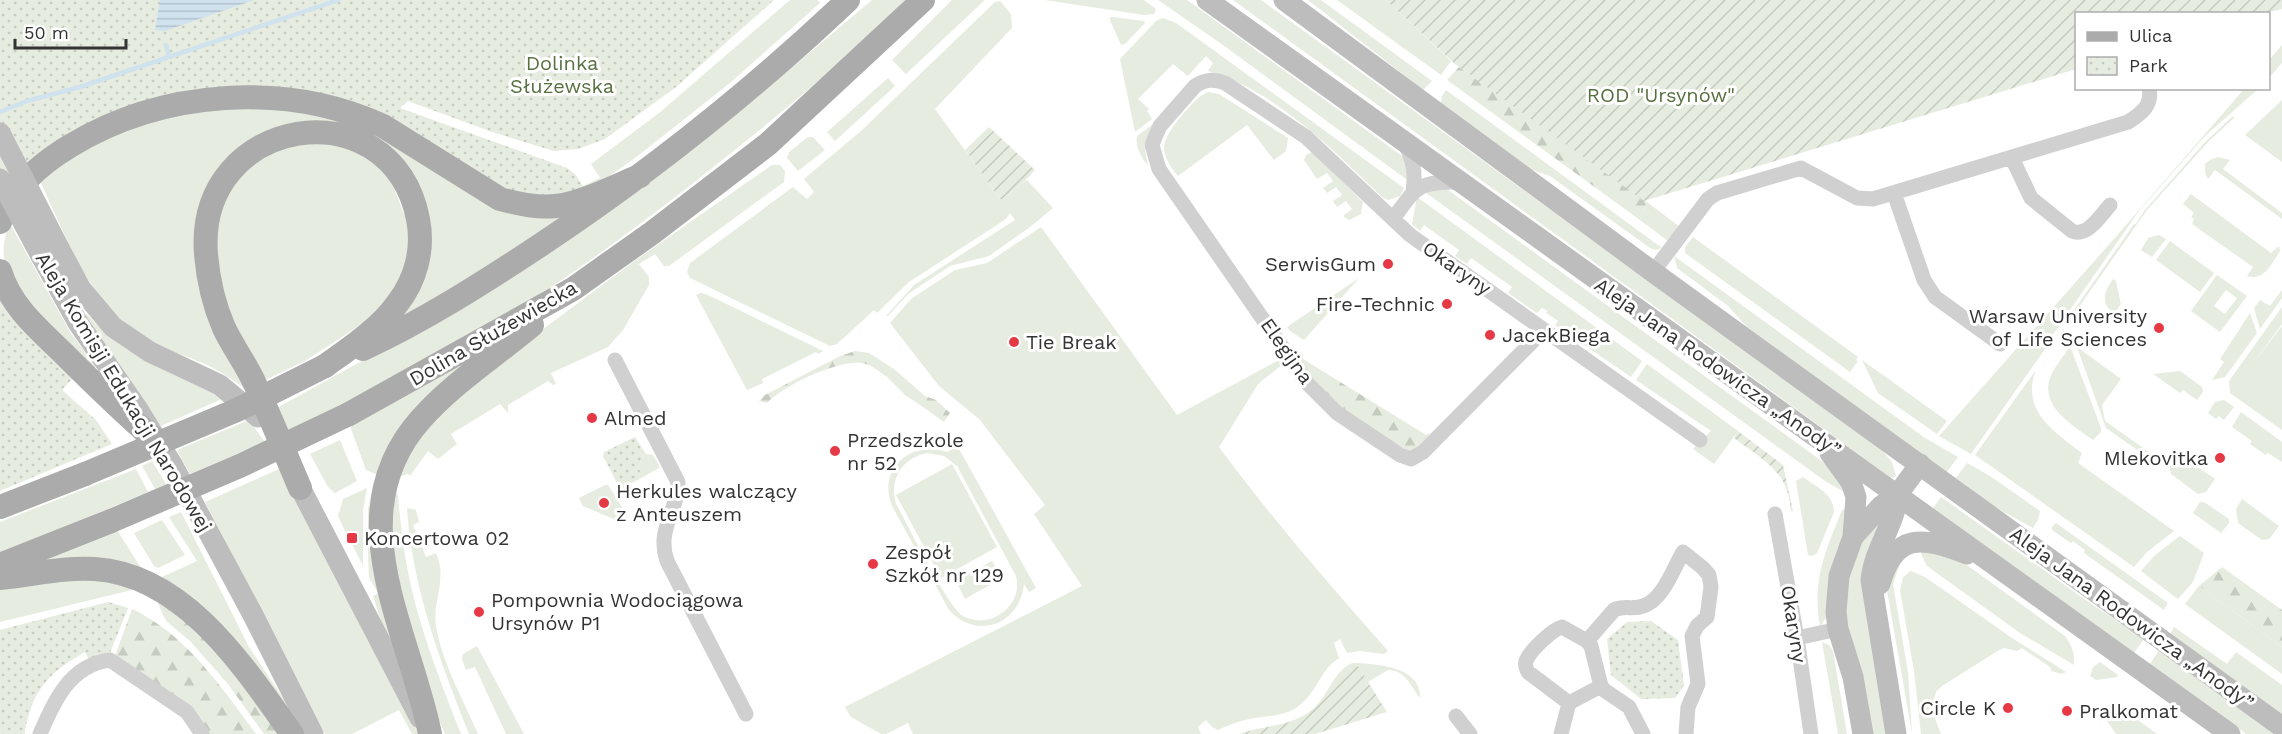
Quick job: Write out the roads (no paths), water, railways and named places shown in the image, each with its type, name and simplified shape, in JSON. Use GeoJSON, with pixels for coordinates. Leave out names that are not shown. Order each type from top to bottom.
{"type":"FeatureCollection","features":[{"type":"Feature","properties":{"kind":"main road"},"geometry":{"type":"LineString","coordinates":[[0,507],[237,410],[408,327],[460,296],[563,230],[640,176],[776,67],[848,0]]}},
{"type":"Feature","properties":{"kind":"main road","name":"Dolina Służewiecka"},"geometry":{"type":"LineString","coordinates":[[0,565],[242,465],[349,414],[573,289],[714,187],[768,144],[923,0]]}},
{"type":"Feature","properties":{"kind":"main road","name":"Aleja Jana Rodowicza „Anody”"},"geometry":{"type":"LineString","coordinates":[[1207,0],[2230,734]]}},
{"type":"Feature","properties":{"kind":"main road","name":"Aleja Jana Rodowicza „Anody”"},"geometry":{"type":"LineString","coordinates":[[1284,0],[1653,272],[2282,727]]}},
{"type":"Feature","properties":{"kind":"main road"},"geometry":{"type":"LineString","coordinates":[[0,222],[12,196],[27,178],[52,157],[81,139],[100,129],[143,113],[192,101],[222,98],[283,100],[330,107],[362,117],[383,126],[453,172],[500,199],[518,204],[557,206],[640,176]]}},
{"type":"Feature","properties":{"kind":"main road"},"geometry":{"type":"LineString","coordinates":[[300,488],[254,381],[229,338],[219,315],[208,267],[206,238],[213,203],[229,172],[262,145],[301,132],[318,131],[339,135],[364,144],[382,157],[408,189],[419,225],[420,241],[417,264],[406,292],[383,320],[358,343],[325,366]]}},
{"type":"Feature","properties":{"kind":"main road","name":"Aleja Komisji Edukacji Narodowej"},"geometry":{"type":"LineString","coordinates":[[0,133],[78,323],[136,408],[192,501],[313,734]]}},
{"type":"Feature","properties":{"kind":"main road","name":"Aleja Komisji Edukacji Narodowej"},"geometry":{"type":"LineString","coordinates":[[0,179],[50,252],[113,327],[150,352],[220,385],[260,418],[300,488],[429,734]]}},
{"type":"Feature","properties":{"kind":"main road"},"geometry":{"type":"LineString","coordinates":[[0,271],[11,297],[32,322],[111,402],[156,441]]}},
{"type":"Feature","properties":{"kind":"main road"},"geometry":{"type":"LineString","coordinates":[[429,734],[423,699],[396,616],[384,570],[380,525],[386,482],[404,442],[432,407],[573,289]]}},
{"type":"Feature","properties":{"kind":"main road"},"geometry":{"type":"LineString","coordinates":[[1817,436],[1851,482],[1856,502],[1853,537]]}},
{"type":"Feature","properties":{"kind":"main road"},"geometry":{"type":"LineString","coordinates":[[1863,734],[1853,677],[1838,629],[1837,584],[1843,560],[1853,537],[1881,506],[1898,494],[1920,464]]}},
{"type":"Feature","properties":{"kind":"main road"},"geometry":{"type":"LineString","coordinates":[[1896,734],[1871,588],[1874,564],[1880,544],[1895,515],[1898,494]]}},
{"type":"Feature","properties":{"kind":"main road"},"geometry":{"type":"LineString","coordinates":[[1874,605],[1887,562],[1896,552],[1912,543],[1935,542],[1996,565]]}},
{"type":"Feature","properties":{"kind":"main road"},"geometry":{"type":"LineString","coordinates":[[0,578],[75,569],[108,571],[148,582],[170,595],[187,609],[223,644],[292,734]]}},
{"type":"Feature","properties":{"kind":"street","name":"Elegijna"},"geometry":{"type":"LineString","coordinates":[[1225,83],[1209,80],[1195,86],[1160,126],[1152,145],[1154,154],[1164,177],[1276,336],[1297,370],[1337,413],[1400,455],[1407,459],[1414,458],[1443,432],[1544,330]]}},
{"type":"Feature","properties":{"kind":"street","name":"Okaryny"},"geometry":{"type":"LineString","coordinates":[[1225,83],[1305,137],[1410,235],[1700,440]]}},
{"type":"Feature","properties":{"kind":"street"},"geometry":{"type":"LineString","coordinates":[[1653,272],[1708,198],[1717,193],[1797,168],[1807,170],[1857,198],[1873,199],[2128,122],[2137,117],[2148,104],[2149,90]]}},
{"type":"Feature","properties":{"kind":"street"},"geometry":{"type":"LineString","coordinates":[[1393,219],[1413,191],[1416,177],[1413,160],[1403,142]]}},
{"type":"Feature","properties":{"kind":"street"},"geometry":{"type":"LineString","coordinates":[[2012,158],[2031,198],[2072,231],[2084,232],[2110,206]]}},
{"type":"Feature","properties":{"kind":"street"},"geometry":{"type":"LineString","coordinates":[[1413,191],[1434,182],[1460,182]]}},
{"type":"Feature","properties":{"kind":"street"},"geometry":{"type":"LineString","coordinates":[[1894,193],[1924,280],[1935,297],[2000,344]]}},
{"type":"Feature","properties":{"kind":"street"},"geometry":{"type":"LineString","coordinates":[[615,360],[678,482],[663,539],[667,561],[746,714]]}},
{"type":"Feature","properties":{"kind":"street","name":"Okaryny"},"geometry":{"type":"LineString","coordinates":[[1775,514],[1811,734]]}},
{"type":"Feature","properties":{"kind":"street"},"geometry":{"type":"LineString","coordinates":[[1587,641],[1614,610],[1619,607],[1639,608],[1654,600],[1683,552],[1700,565],[1708,575],[1711,593],[1707,617],[1697,626],[1692,636],[1698,684],[1688,707],[1686,734]]}},
{"type":"Feature","properties":{"kind":"street"},"geometry":{"type":"LineString","coordinates":[[1569,703],[1528,672],[1526,666],[1526,659],[1558,628],[1562,627],[1587,641],[1593,650],[1601,686],[1629,707],[1643,734]]}},
{"type":"Feature","properties":{"kind":"street"},"geometry":{"type":"LineString","coordinates":[[1797,638],[1838,629]]}},
{"type":"Feature","properties":{"kind":"street"},"geometry":{"type":"LineString","coordinates":[[41,734],[58,695],[72,678],[92,664],[110,660],[189,715],[202,734]]}},
{"type":"Feature","properties":{"kind":"street"},"geometry":{"type":"LineString","coordinates":[[1561,734],[1569,703],[1601,686]]}},
{"type":"Feature","properties":{"kind":"street"},"geometry":{"type":"LineString","coordinates":[[1456,716],[1470,734]]}},
{"type":"Feature","properties":{"kind":"water"},"geometry":{"type":"Polygon","coordinates":[[[160,0],[254,0],[165,31],[155,30],[160,0]]]}},
{"type":"Feature","properties":{"kind":"waterway"},"geometry":{"type":"LineString","coordinates":[[0,112],[27,101],[80,87],[338,0]]}},
{"type":"Feature","properties":{"kind":"waterway"},"geometry":{"type":"LineString","coordinates":[[166,45],[169,56]]}},
{"type":"Feature","properties":{"kind":"place","name":"SerwisGum"},"geometry":{"type":"Point","coordinates":[1388,264]}},
{"type":"Feature","properties":{"kind":"place","name":"Fire-Technic"},"geometry":{"type":"Point","coordinates":[1447,304]}},
{"type":"Feature","properties":{"kind":"place","name":"Warsaw University of Life Sciences"},"geometry":{"type":"Point","coordinates":[2159,328]}},
{"type":"Feature","properties":{"kind":"place","name":"JacekBiega"},"geometry":{"type":"Point","coordinates":[1490,335]}},
{"type":"Feature","properties":{"kind":"place","name":"Tie Break"},"geometry":{"type":"Point","coordinates":[1014,342]}},
{"type":"Feature","properties":{"kind":"place","name":"Almed"},"geometry":{"type":"Point","coordinates":[592,418]}},
{"type":"Feature","properties":{"kind":"place","name":"Przedszkole nr 52"},"geometry":{"type":"Point","coordinates":[835,451]}},
{"type":"Feature","properties":{"kind":"place","name":"Mlekovitka"},"geometry":{"type":"Point","coordinates":[2220,458]}},
{"type":"Feature","properties":{"kind":"place","name":"Herkules walczący z Anteuszem"},"geometry":{"type":"Point","coordinates":[604,503]}},
{"type":"Feature","properties":{"kind":"place","name":"Koncertowa 02"},"geometry":{"type":"Point","coordinates":[352,538]}},
{"type":"Feature","properties":{"kind":"place","name":"Zespół Szkół nr 129"},"geometry":{"type":"Point","coordinates":[873,564]}},
{"type":"Feature","properties":{"kind":"place","name":"Pompownia Wodociągowa Ursynów P1"},"geometry":{"type":"Point","coordinates":[479,612]}},
{"type":"Feature","properties":{"kind":"place","name":"Circle K"},"geometry":{"type":"Point","coordinates":[2008,708]}},
{"type":"Feature","properties":{"kind":"place","name":"Pralkomat"},"geometry":{"type":"Point","coordinates":[2067,711]}},
{"type":"Feature","properties":{"kind":"park label","name":"Dolinka Służewska"},"geometry":{"type":"Point","coordinates":[562,74]}},
{"type":"Feature","properties":{"kind":"park label","name":"ROD \"Ursynów\""},"geometry":{"type":"Point","coordinates":[1661,95]}}]}
